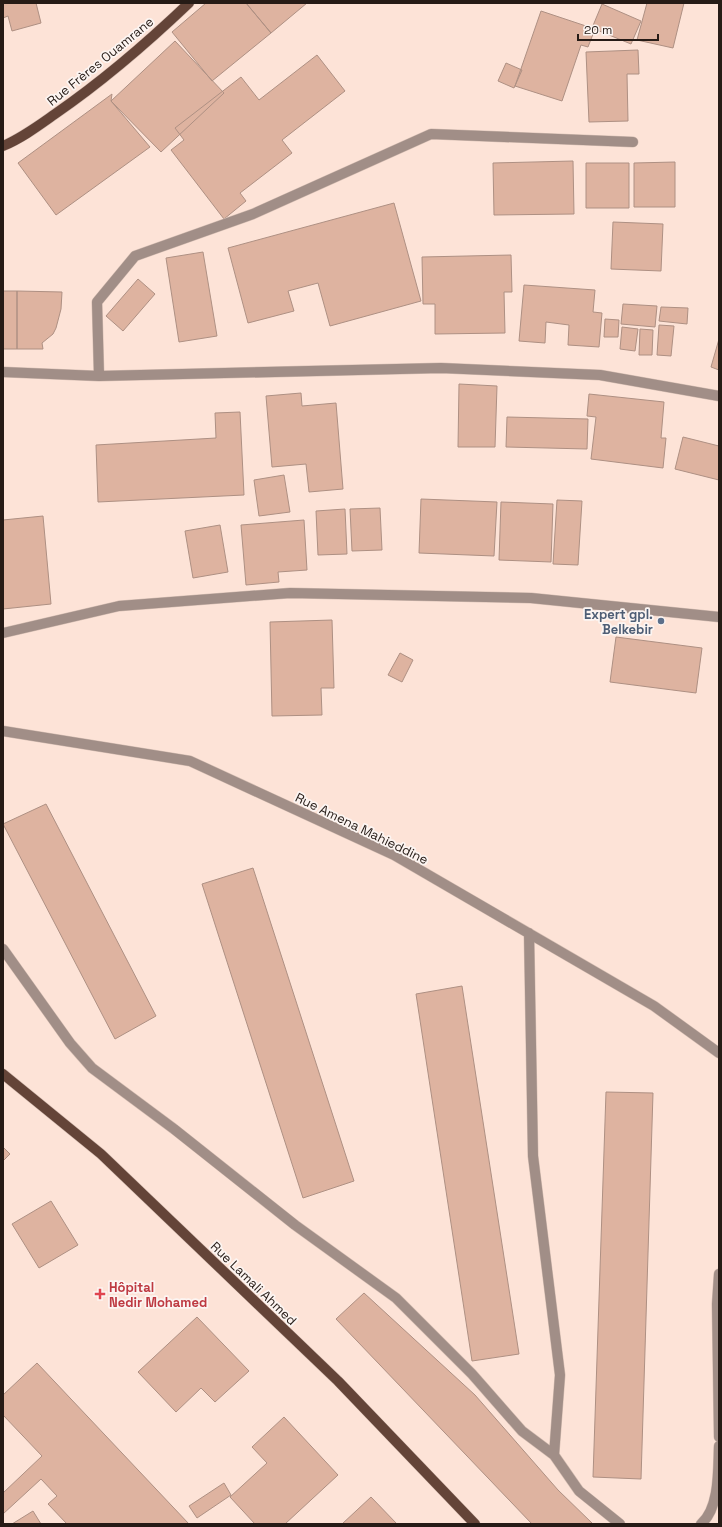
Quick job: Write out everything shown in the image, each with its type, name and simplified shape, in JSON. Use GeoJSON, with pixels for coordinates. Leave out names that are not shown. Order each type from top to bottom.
{"type":"FeatureCollection","features":[{"type":"Feature","properties":{"kind":"main road","name":"Rue Frères Ouamrane"},"geometry":{"type":"LineString","coordinates":[[3,146],[18,139],[82,95],[143,46],[189,3]]}},
{"type":"Feature","properties":{"kind":"main road","name":"Rue Lamali Ahmed"},"geometry":{"type":"LineString","coordinates":[[3,1074],[101,1154],[338,1381],[475,1524]]}},
{"type":"Feature","properties":{"kind":"street"},"geometry":{"type":"LineString","coordinates":[[99,376],[97,302],[135,256],[253,214],[430,134],[633,142]]}},
{"type":"Feature","properties":{"kind":"street"},"geometry":{"type":"LineString","coordinates":[[3,372],[99,376],[441,368],[600,375],[719,396]]}},
{"type":"Feature","properties":{"kind":"street"},"geometry":{"type":"LineString","coordinates":[[3,633],[119,606],[290,593],[531,598],[719,617]]}},
{"type":"Feature","properties":{"kind":"street","name":"Rue Amena Mahieddine"},"geometry":{"type":"LineString","coordinates":[[3,731],[190,761],[394,855],[654,1006],[719,1054]]}},
{"type":"Feature","properties":{"kind":"street"},"geometry":{"type":"LineString","coordinates":[[529,933],[533,1156],[560,1375],[554,1455]]}},
{"type":"Feature","properties":{"kind":"street"},"geometry":{"type":"LineString","coordinates":[[3,949],[70,1043],[92,1068],[174,1129],[295,1224],[396,1298],[472,1374],[522,1431],[554,1455],[579,1491],[620,1524]]}},
{"type":"Feature","properties":{"kind":"street"},"geometry":{"type":"LineString","coordinates":[[719,1274],[717,1304],[719,1437]]}},
{"type":"Feature","properties":{"kind":"street"},"geometry":{"type":"LineString","coordinates":[[701,1524],[708,1519],[718,1488],[719,1446]]}},
{"type":"Feature","properties":{"kind":"building"},"geometry":{"type":"Polygon","coordinates":[[[3,3],[36,3],[41,23],[12,31],[8,16],[3,18],[3,3]]]}},
{"type":"Feature","properties":{"kind":"building"},"geometry":{"type":"Polygon","coordinates":[[[206,3],[246,3],[271,33],[212,81],[172,32],[206,3]]]}},
{"type":"Feature","properties":{"kind":"building"},"geometry":{"type":"Polygon","coordinates":[[[246,3],[307,3],[271,33],[246,3]]]}},
{"type":"Feature","properties":{"kind":"building"},"geometry":{"type":"Polygon","coordinates":[[[647,3],[684,3],[673,48],[637,40],[647,3]]]}},
{"type":"Feature","properties":{"kind":"building"},"geometry":{"type":"Polygon","coordinates":[[[602,4],[641,21],[631,44],[592,28],[602,4]]]}},
{"type":"Feature","properties":{"kind":"building"},"geometry":{"type":"Polygon","coordinates":[[[541,11],[595,29],[588,47],[581,45],[562,101],[515,86],[541,11]]]}},
{"type":"Feature","properties":{"kind":"building"},"geometry":{"type":"Polygon","coordinates":[[[175,41],[224,93],[161,152],[111,101],[175,41]]]}},
{"type":"Feature","properties":{"kind":"building"},"geometry":{"type":"Polygon","coordinates":[[[638,50],[639,74],[627,74],[628,121],[589,122],[586,52],[638,50]]]}},
{"type":"Feature","properties":{"kind":"building"},"geometry":{"type":"Polygon","coordinates":[[[317,55],[345,91],[282,140],[292,153],[240,193],[246,201],[224,219],[171,150],[184,140],[175,128],[241,77],[259,100],[317,55]]]}},
{"type":"Feature","properties":{"kind":"building"},"geometry":{"type":"Polygon","coordinates":[[[506,63],[522,70],[514,88],[498,81],[506,63]]]}},
{"type":"Feature","properties":{"kind":"building"},"geometry":{"type":"Polygon","coordinates":[[[112,94],[111,101],[150,147],[56,215],[18,163],[112,94]]]}},
{"type":"Feature","properties":{"kind":"building"},"geometry":{"type":"Polygon","coordinates":[[[573,161],[574,214],[494,215],[493,163],[573,161]]]}},
{"type":"Feature","properties":{"kind":"building"},"geometry":{"type":"Polygon","coordinates":[[[675,162],[675,207],[634,207],[634,163],[675,162]]]}},
{"type":"Feature","properties":{"kind":"building"},"geometry":{"type":"Polygon","coordinates":[[[586,163],[629,163],[629,208],[586,208],[586,163]]]}},
{"type":"Feature","properties":{"kind":"building"},"geometry":{"type":"Polygon","coordinates":[[[394,203],[421,301],[330,326],[318,283],[288,291],[294,311],[248,323],[228,248],[394,203]]]}},
{"type":"Feature","properties":{"kind":"building"},"geometry":{"type":"Polygon","coordinates":[[[613,222],[663,224],[661,271],[611,269],[613,222]]]}},
{"type":"Feature","properties":{"kind":"building"},"geometry":{"type":"Polygon","coordinates":[[[203,252],[217,336],[179,342],[166,258],[203,252]]]}},
{"type":"Feature","properties":{"kind":"building"},"geometry":{"type":"Polygon","coordinates":[[[511,255],[512,292],[504,292],[505,333],[435,334],[435,304],[423,304],[422,257],[511,255]]]}},
{"type":"Feature","properties":{"kind":"building"},"geometry":{"type":"Polygon","coordinates":[[[138,279],[155,294],[123,331],[106,316],[138,279]]]}},
{"type":"Feature","properties":{"kind":"building"},"geometry":{"type":"Polygon","coordinates":[[[524,285],[595,290],[593,312],[602,313],[599,347],[568,345],[569,325],[546,322],[545,343],[519,341],[524,285]]]}},
{"type":"Feature","properties":{"kind":"building"},"geometry":{"type":"Polygon","coordinates":[[[3,291],[17,291],[17,349],[3,349],[3,291]]]}},
{"type":"Feature","properties":{"kind":"building"},"geometry":{"type":"Polygon","coordinates":[[[17,291],[62,292],[61,309],[56,328],[53,334],[42,343],[43,349],[17,349],[17,291]]]}},
{"type":"Feature","properties":{"kind":"building"},"geometry":{"type":"Polygon","coordinates":[[[623,304],[657,306],[655,327],[621,324],[623,304]]]}},
{"type":"Feature","properties":{"kind":"building"},"geometry":{"type":"Polygon","coordinates":[[[661,307],[688,308],[687,324],[659,321],[661,307]]]}},
{"type":"Feature","properties":{"kind":"building"},"geometry":{"type":"Polygon","coordinates":[[[605,319],[619,320],[618,337],[604,337],[605,319]]]}},
{"type":"Feature","properties":{"kind":"building"},"geometry":{"type":"Polygon","coordinates":[[[659,325],[674,326],[671,356],[657,355],[659,325]]]}},
{"type":"Feature","properties":{"kind":"building"},"geometry":{"type":"Polygon","coordinates":[[[622,327],[638,329],[635,351],[620,349],[622,327]]]}},
{"type":"Feature","properties":{"kind":"building"},"geometry":{"type":"Polygon","coordinates":[[[640,329],[653,330],[652,355],[639,355],[640,329]]]}},
{"type":"Feature","properties":{"kind":"building"},"geometry":{"type":"Polygon","coordinates":[[[719,339],[719,370],[711,367],[719,339]]]}},
{"type":"Feature","properties":{"kind":"building"},"geometry":{"type":"Polygon","coordinates":[[[459,384],[497,386],[495,447],[458,447],[459,384]]]}},
{"type":"Feature","properties":{"kind":"building"},"geometry":{"type":"Polygon","coordinates":[[[301,393],[302,406],[336,403],[343,489],[309,492],[306,464],[272,467],[266,396],[301,393]]]}},
{"type":"Feature","properties":{"kind":"building"},"geometry":{"type":"Polygon","coordinates":[[[589,394],[664,402],[661,438],[666,438],[663,468],[591,459],[596,417],[587,416],[589,394]]]}},
{"type":"Feature","properties":{"kind":"building"},"geometry":{"type":"Polygon","coordinates":[[[240,412],[244,495],[98,502],[96,445],[216,438],[215,413],[240,412]]]}},
{"type":"Feature","properties":{"kind":"building"},"geometry":{"type":"Polygon","coordinates":[[[507,417],[588,419],[587,449],[506,447],[507,417]]]}},
{"type":"Feature","properties":{"kind":"building"},"geometry":{"type":"Polygon","coordinates":[[[683,437],[719,446],[719,480],[675,469],[683,437]]]}},
{"type":"Feature","properties":{"kind":"building"},"geometry":{"type":"Polygon","coordinates":[[[284,475],[290,512],[259,516],[254,480],[284,475]]]}},
{"type":"Feature","properties":{"kind":"building"},"geometry":{"type":"Polygon","coordinates":[[[421,499],[497,502],[494,556],[419,553],[421,499]]]}},
{"type":"Feature","properties":{"kind":"building"},"geometry":{"type":"Polygon","coordinates":[[[557,500],[582,501],[578,565],[553,564],[557,500]]]}},
{"type":"Feature","properties":{"kind":"building"},"geometry":{"type":"Polygon","coordinates":[[[501,502],[553,504],[551,562],[499,560],[501,502]]]}},
{"type":"Feature","properties":{"kind":"building"},"geometry":{"type":"Polygon","coordinates":[[[380,508],[382,550],[352,551],[350,509],[380,508]]]}},
{"type":"Feature","properties":{"kind":"building"},"geometry":{"type":"Polygon","coordinates":[[[345,509],[347,554],[318,555],[316,511],[345,509]]]}},
{"type":"Feature","properties":{"kind":"building"},"geometry":{"type":"Polygon","coordinates":[[[43,516],[51,604],[3,609],[3,520],[43,516]]]}},
{"type":"Feature","properties":{"kind":"building"},"geometry":{"type":"Polygon","coordinates":[[[304,520],[307,570],[278,572],[279,582],[246,585],[241,525],[304,520]]]}},
{"type":"Feature","properties":{"kind":"building"},"geometry":{"type":"Polygon","coordinates":[[[220,525],[228,572],[193,578],[185,531],[220,525]]]}},
{"type":"Feature","properties":{"kind":"building"},"geometry":{"type":"Polygon","coordinates":[[[332,620],[334,688],[321,688],[322,715],[272,716],[270,622],[332,620]]]}},
{"type":"Feature","properties":{"kind":"building"},"geometry":{"type":"Polygon","coordinates":[[[616,637],[702,648],[696,693],[610,682],[616,637]]]}},
{"type":"Feature","properties":{"kind":"building"},"geometry":{"type":"Polygon","coordinates":[[[400,653],[413,660],[402,682],[388,675],[400,653]]]}},
{"type":"Feature","properties":{"kind":"building"},"geometry":{"type":"Polygon","coordinates":[[[46,804],[156,1016],[115,1039],[3,824],[46,804]]]}},
{"type":"Feature","properties":{"kind":"building"},"geometry":{"type":"Polygon","coordinates":[[[253,868],[354,1181],[303,1198],[202,884],[253,868]]]}},
{"type":"Feature","properties":{"kind":"building"},"geometry":{"type":"Polygon","coordinates":[[[462,986],[519,1354],[472,1361],[416,994],[462,986]]]}},
{"type":"Feature","properties":{"kind":"building"},"geometry":{"type":"Polygon","coordinates":[[[606,1092],[653,1093],[641,1479],[593,1477],[606,1092]]]}},
{"type":"Feature","properties":{"kind":"building"},"geometry":{"type":"Polygon","coordinates":[[[3,1147],[10,1154],[3,1161],[3,1147]]]}},
{"type":"Feature","properties":{"kind":"building"},"geometry":{"type":"Polygon","coordinates":[[[51,1201],[78,1245],[39,1268],[12,1224],[51,1201]]]}},
{"type":"Feature","properties":{"kind":"building"},"geometry":{"type":"Polygon","coordinates":[[[364,1293],[475,1395],[558,1490],[593,1524],[532,1524],[336,1319],[364,1293]]]}},
{"type":"Feature","properties":{"kind":"building"},"geometry":{"type":"Polygon","coordinates":[[[197,1317],[249,1371],[215,1402],[201,1388],[176,1412],[138,1372],[197,1317]]]}},
{"type":"Feature","properties":{"kind":"building"},"geometry":{"type":"Polygon","coordinates":[[[37,1363],[189,1524],[67,1524],[48,1504],[57,1496],[41,1479],[3,1514],[3,1493],[42,1456],[3,1415],[3,1395],[37,1363]]]}},
{"type":"Feature","properties":{"kind":"building"},"geometry":{"type":"Polygon","coordinates":[[[284,1417],[338,1475],[285,1524],[255,1524],[230,1497],[267,1463],[252,1447],[284,1417]]]}},
{"type":"Feature","properties":{"kind":"building"},"geometry":{"type":"Polygon","coordinates":[[[224,1483],[231,1495],[197,1518],[189,1506],[224,1483]]]}},
{"type":"Feature","properties":{"kind":"building"},"geometry":{"type":"Polygon","coordinates":[[[371,1497],[397,1524],[342,1524],[371,1497]]]}},
{"type":"Feature","properties":{"kind":"building"},"geometry":{"type":"Polygon","coordinates":[[[33,1511],[41,1524],[12,1524],[33,1511]]]}},
{"type":"Feature","properties":{"kind":"place","name":"Expert gpl. Belkebir"},"geometry":{"type":"Point","coordinates":[661,621]}},
{"type":"Feature","properties":{"kind":"place","name":"Hôpital Nedir Mohamed"},"geometry":{"type":"Point","coordinates":[100,1294]}}]}
